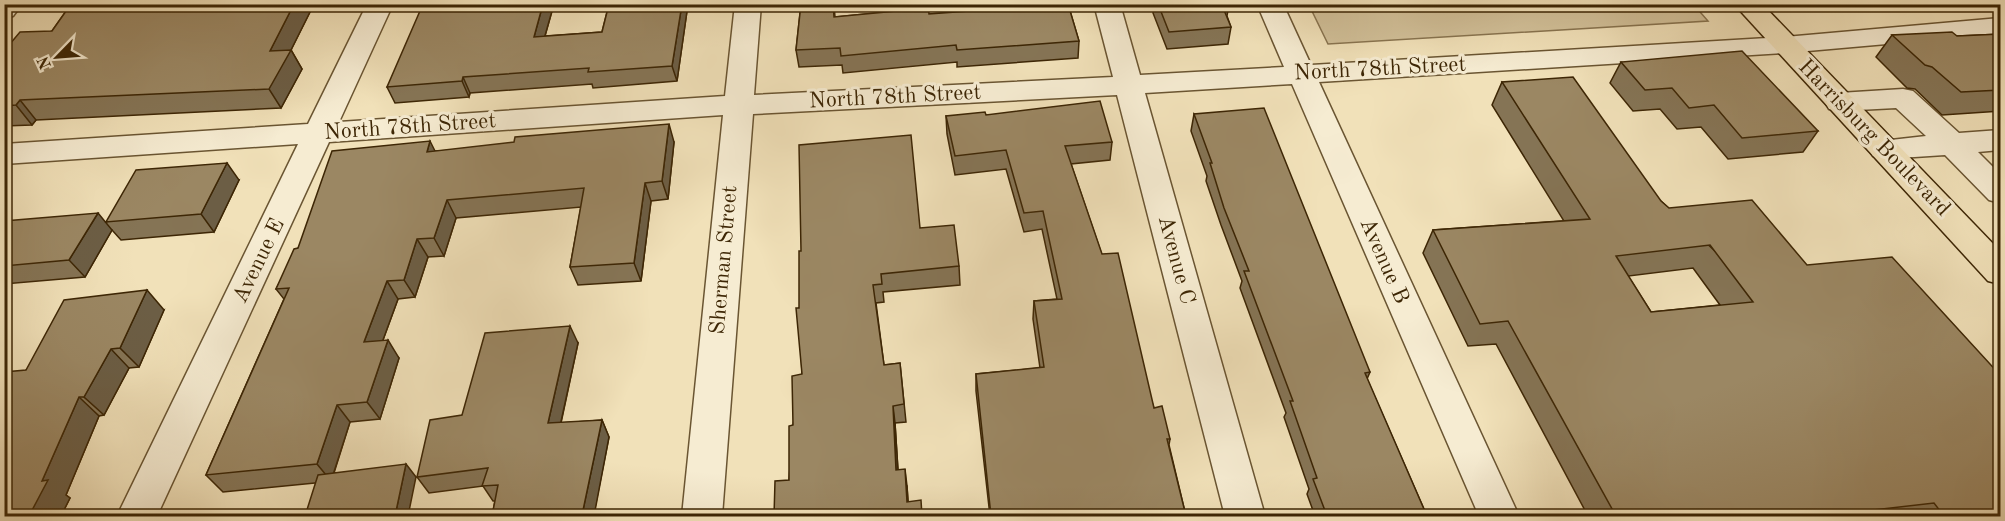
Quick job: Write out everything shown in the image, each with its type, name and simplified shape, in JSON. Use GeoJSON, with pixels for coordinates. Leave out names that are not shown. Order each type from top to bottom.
{"type":"FeatureCollection","features":[{"type":"Feature","properties":{"kind":"main road","name":"Harrisburg Boulevard"},"geometry":{"type":"LineString","coordinates":[[1746,4],[2001,272]]}},
{"type":"Feature","properties":{"kind":"street"},"geometry":{"type":"LineString","coordinates":[[4,10],[9,4]]}},
{"type":"Feature","properties":{"kind":"street","name":"Avenue E"},"geometry":{"type":"LineString","coordinates":[[136,516],[321,132],[380,4]]}},
{"type":"Feature","properties":{"kind":"street","name":"Sherman Street"},"geometry":{"type":"LineString","coordinates":[[702,516],[748,4]]}},
{"type":"Feature","properties":{"kind":"street","name":"Avenue C"},"geometry":{"type":"LineString","coordinates":[[1107,4],[1245,516]]}},
{"type":"Feature","properties":{"kind":"street","name":"Avenue B"},"geometry":{"type":"LineString","coordinates":[[1270,4],[1498,516]]}},
{"type":"Feature","properties":{"kind":"street","name":"North 78th Street"},"geometry":{"type":"LineString","coordinates":[[4,154],[738,105],[1129,85],[1785,45],[2001,26]]}},
{"type":"Feature","properties":{"kind":"street"},"geometry":{"type":"LineString","coordinates":[[1839,102],[1903,98],[2001,192]]}},
{"type":"Feature","properties":{"kind":"street"},"geometry":{"type":"LineString","coordinates":[[1884,149],[2001,141]]}},
{"type":"Feature","properties":{"kind":"shaded area"},"geometry":{"type":"Polygon","coordinates":[[[1309,5],[1694,5],[1708,21],[1328,44],[1309,5]]]}},
{"type":"Feature","properties":{"kind":"building"},"geometry":{"type":"Polygon","coordinates":[[[71,4],[294,4],[270,51],[291,50],[269,89],[20,100],[16,105],[4,106],[4,51],[20,32],[52,31],[71,4]]]}},
{"type":"Feature","properties":{"kind":"building"},"geometry":{"type":"Polygon","coordinates":[[[423,4],[543,4],[534,37],[602,32],[609,4],[682,4],[672,66],[588,72],[589,68],[463,77],[462,81],[387,87],[423,4]]]}},
{"type":"Feature","properties":{"kind":"building"},"geometry":{"type":"Polygon","coordinates":[[[801,4],[833,4],[834,17],[896,11],[896,4],[928,4],[929,14],[1010,8],[1009,4],[1068,4],[1079,41],[957,50],[956,45],[841,56],[840,48],[796,50],[801,4]]]}},
{"type":"Feature","properties":{"kind":"building"},"geometry":{"type":"Polygon","coordinates":[[[1158,4],[1225,4],[1228,10],[1224,10],[1231,27],[1169,32],[1158,4]]]}},
{"type":"Feature","properties":{"kind":"building"},"geometry":{"type":"Polygon","coordinates":[[[1952,32],[1957,36],[2001,34],[2001,90],[1961,92],[1932,67],[1925,65],[1892,35],[1952,32]]]}},
{"type":"Feature","properties":{"kind":"building"},"geometry":{"type":"Polygon","coordinates":[[[1742,51],[1818,131],[1742,138],[1714,105],[1689,108],[1672,88],[1645,90],[1621,62],[1742,51]]]}},
{"type":"Feature","properties":{"kind":"building"},"geometry":{"type":"Polygon","coordinates":[[[1573,77],[1661,201],[1669,208],[1752,200],[1807,265],[1892,257],[2001,376],[2001,516],[1944,516],[1934,503],[1821,516],[1616,516],[1508,321],[1480,324],[1433,230],[1590,219],[1502,82],[1573,77]],[[1710,245],[1616,256],[1651,312],[1753,302],[1710,245]]]}},
{"type":"Feature","properties":{"kind":"building"},"geometry":{"type":"Polygon","coordinates":[[[1100,101],[1112,142],[1065,146],[1102,254],[1118,253],[1154,408],[1162,406],[1170,439],[1167,439],[1186,516],[991,516],[976,374],[1044,367],[1034,301],[1062,299],[1043,211],[1024,213],[1006,150],[955,156],[946,116],[985,112],[986,115],[1100,101]]]}},
{"type":"Feature","properties":{"kind":"building"},"geometry":{"type":"Polygon","coordinates":[[[1264,108],[1370,372],[1365,373],[1427,516],[1327,516],[1313,479],[1317,478],[1290,401],[1293,401],[1244,271],[1249,271],[1224,208],[1210,163],[1212,163],[1194,114],[1264,108]]]}},
{"type":"Feature","properties":{"kind":"building"},"geometry":{"type":"Polygon","coordinates":[[[669,124],[662,181],[645,183],[634,263],[570,267],[584,188],[447,200],[434,238],[417,239],[404,280],[387,281],[364,342],[388,340],[367,402],[337,405],[317,464],[206,475],[289,288],[276,289],[294,249],[298,248],[332,151],[430,141],[427,152],[514,142],[515,137],[669,124]]]}},
{"type":"Feature","properties":{"kind":"building"},"geometry":{"type":"Polygon","coordinates":[[[911,135],[920,228],[954,225],[959,266],[881,274],[882,284],[873,285],[884,365],[900,363],[904,404],[893,406],[896,470],[905,469],[907,502],[921,500],[922,516],[774,516],[775,481],[789,480],[789,426],[793,425],[792,376],[802,374],[796,308],[799,308],[799,251],[801,251],[799,145],[911,135]]]}},
{"type":"Feature","properties":{"kind":"building"},"geometry":{"type":"Polygon","coordinates":[[[227,163],[201,214],[106,222],[136,170],[227,163]]]}},
{"type":"Feature","properties":{"kind":"building"},"geometry":{"type":"Polygon","coordinates":[[[98,213],[69,260],[4,266],[4,221],[98,213]]]}},
{"type":"Feature","properties":{"kind":"building"},"geometry":{"type":"Polygon","coordinates":[[[147,290],[120,348],[111,349],[84,397],[79,397],[42,481],[48,480],[29,516],[4,516],[4,372],[26,370],[64,300],[147,290]]]}},
{"type":"Feature","properties":{"kind":"building"},"geometry":{"type":"Polygon","coordinates":[[[570,326],[548,423],[602,420],[582,515],[612,511],[611,516],[492,516],[498,485],[482,486],[488,468],[417,477],[430,420],[462,415],[485,333],[570,326]]]}},
{"type":"Feature","properties":{"kind":"building"},"geometry":{"type":"Polygon","coordinates":[[[406,464],[395,516],[305,516],[318,475],[406,464]]]}}]}
